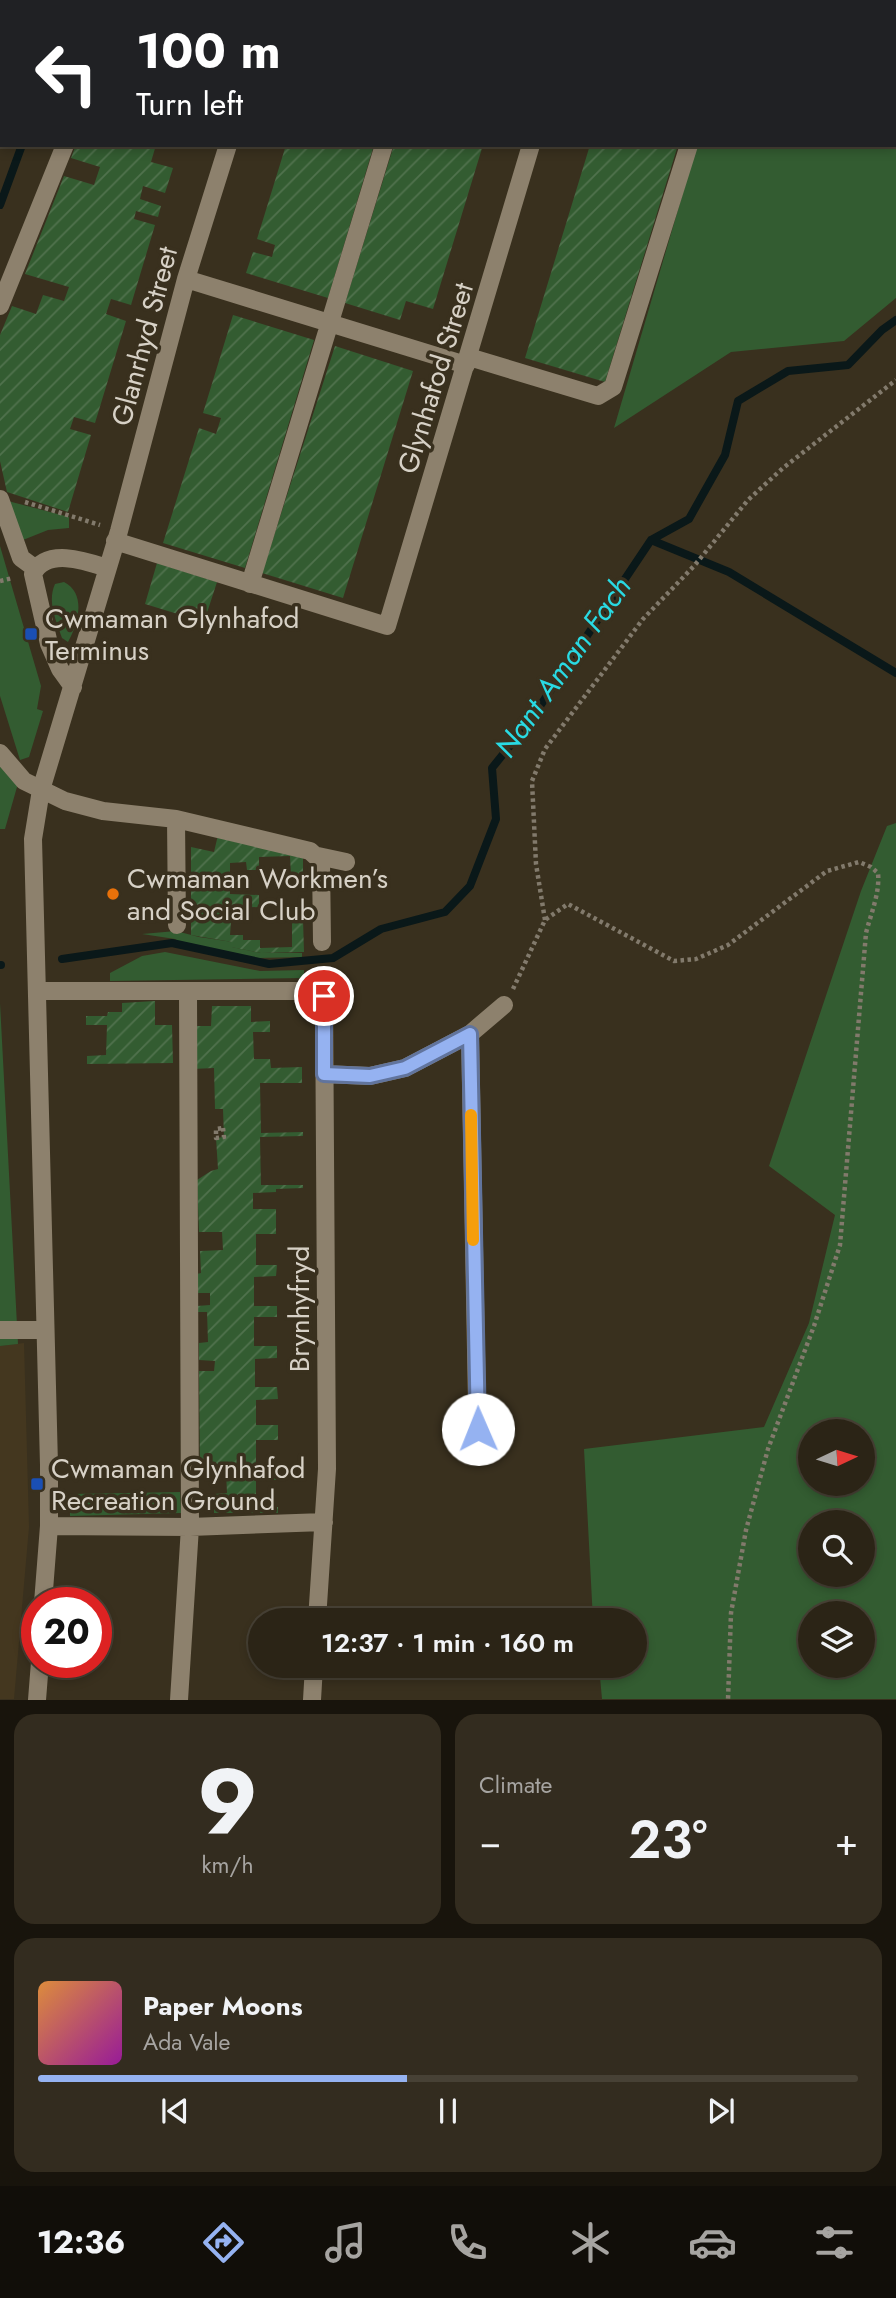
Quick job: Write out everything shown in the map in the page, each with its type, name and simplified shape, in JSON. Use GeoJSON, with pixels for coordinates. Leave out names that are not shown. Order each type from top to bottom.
{"type":"FeatureCollection","features":[{"type":"Feature","properties":{"kind":"street"},"geometry":{"type":"LineString","coordinates":[[0,306],[64,147]]}},
{"type":"Feature","properties":{"kind":"street","name":"Glanrhyd Street"},"geometry":{"type":"LineString","coordinates":[[44,1587],[48,1525],[33,839],[41,790],[117,536],[186,279],[227,147]]}},
{"type":"Feature","properties":{"kind":"street"},"geometry":{"type":"LineString","coordinates":[[117,536],[250,584],[383,147]]}},
{"type":"Feature","properties":{"kind":"street","name":"Glynhafod Street"},"geometry":{"type":"LineString","coordinates":[[250,584],[387,626],[530,147]]}},
{"type":"Feature","properties":{"kind":"street"},"geometry":{"type":"LineString","coordinates":[[186,279],[330,323],[598,396],[613,387],[689,147]]}},
{"type":"Feature","properties":{"kind":"street"},"geometry":{"type":"LineString","coordinates":[[0,499],[21,558],[36,569]]}},
{"type":"Feature","properties":{"kind":"street"},"geometry":{"type":"LineString","coordinates":[[73,687],[60,669],[49,644],[33,580],[36,569],[56,559],[66,558],[107,568]]}},
{"type":"Feature","properties":{"kind":"street"},"geometry":{"type":"LineString","coordinates":[[0,753],[24,781],[65,801],[103,811],[176,819],[346,862]]}},
{"type":"Feature","properties":{"kind":"street"},"geometry":{"type":"LineString","coordinates":[[176,819],[177,925]]}},
{"type":"Feature","properties":{"kind":"street"},"geometry":{"type":"LineString","coordinates":[[318,856],[321,861],[321,942]]}},
{"type":"Feature","properties":{"kind":"street"},"geometry":{"type":"LineString","coordinates":[[37,990],[188,991],[190,1527],[179,1699]]}},
{"type":"Feature","properties":{"kind":"street","name":"Brynhyfryd"},"geometry":{"type":"LineString","coordinates":[[188,991],[297,991],[324,996],[327,1469],[318,1608]]}},
{"type":"Feature","properties":{"kind":"street"},"geometry":{"type":"LineString","coordinates":[[324,1074],[370,1076],[405,1068],[470,1034],[504,1005]]}},
{"type":"Feature","properties":{"kind":"street"},"geometry":{"type":"LineString","coordinates":[[470,1034],[478,1456]]}},
{"type":"Feature","properties":{"kind":"street"},"geometry":{"type":"LineString","coordinates":[[0,1330],[45,1331]]}},
{"type":"Feature","properties":{"kind":"street"},"geometry":{"type":"LineString","coordinates":[[48,1525],[190,1527],[324,1522]]}},
{"type":"Feature","properties":{"kind":"street"},"geometry":{"type":"LineString","coordinates":[[37,1699],[39,1678]]}},
{"type":"Feature","properties":{"kind":"street"},"geometry":{"type":"LineString","coordinates":[[312,1699],[313,1678]]}},
{"type":"Feature","properties":{"kind":"path"},"geometry":{"type":"LineString","coordinates":[[545,920],[536,864],[531,780],[545,749],[643,619],[694,566],[748,500],[814,442],[896,380]]}},
{"type":"Feature","properties":{"kind":"path"},"geometry":{"type":"LineString","coordinates":[[23,502],[117,536]]}},
{"type":"Feature","properties":{"kind":"path"},"geometry":{"type":"LineString","coordinates":[[0,581],[13,578]]}},
{"type":"Feature","properties":{"kind":"path"},"geometry":{"type":"LineString","coordinates":[[504,1005],[545,920],[568,904],[674,961],[696,959],[737,939],[827,871],[859,862],[878,873],[879,888],[866,933],[841,1245],[768,1449],[746,1530],[731,1613],[728,1699]]}},
{"type":"Feature","properties":{"kind":"shaded area"},"geometry":{"type":"Polygon","coordinates":[[[24,1343],[29,1527],[24,1587],[21,1587],[14,1699],[0,1699],[0,1346],[24,1343]]]}},
{"type":"Feature","properties":{"kind":"green space"},"geometry":{"type":"Polygon","coordinates":[[[75,147],[155,147],[151,162],[173,168],[165,193],[143,186],[140,199],[161,206],[158,217],[136,211],[134,219],[155,225],[131,305],[111,299],[106,314],[126,321],[95,423],[74,417],[70,429],[91,435],[68,512],[7,492],[0,461],[0,335],[12,306],[36,314],[43,295],[64,301],[69,287],[25,274],[64,176],[94,185],[100,167],[71,158],[75,147]]]}},
{"type":"Feature","properties":{"kind":"green space"},"geometry":{"type":"Polygon","coordinates":[[[285,147],[373,147],[328,298],[246,273],[253,252],[272,257],[275,245],[257,239],[285,147]]]}},
{"type":"Feature","properties":{"kind":"green space"},"geometry":{"type":"Polygon","coordinates":[[[393,147],[482,147],[433,309],[406,301],[400,320],[345,303],[393,147]]]}},
{"type":"Feature","properties":{"kind":"green space"},"geometry":{"type":"Polygon","coordinates":[[[589,147],[677,147],[605,382],[525,358],[589,147]]]}},
{"type":"Feature","properties":{"kind":"green space"},"geometry":{"type":"Polygon","coordinates":[[[696,147],[896,147],[896,298],[844,341],[731,352],[614,428],[696,147]]]}},
{"type":"Feature","properties":{"kind":"green space"},"geometry":{"type":"Polygon","coordinates":[[[233,315],[314,340],[245,568],[163,543],[199,428],[216,434],[221,418],[203,413],[233,315]]]}},
{"type":"Feature","properties":{"kind":"green space"},"geometry":{"type":"Polygon","coordinates":[[[335,346],[413,371],[343,598],[262,573],[335,346]]]}},
{"type":"Feature","properties":{"kind":"green space"},"geometry":{"type":"Polygon","coordinates":[[[8,501],[69,517],[69,528],[48,530],[23,540],[8,501]]]}},
{"type":"Feature","properties":{"kind":"green space"},"geometry":{"type":"Polygon","coordinates":[[[0,546],[41,686],[37,709],[43,711],[29,757],[20,760],[0,696],[0,546]]]}},
{"type":"Feature","properties":{"kind":"green space"},"geometry":{"type":"Polygon","coordinates":[[[157,563],[217,582],[204,622],[145,604],[157,563]]]}},
{"type":"Feature","properties":{"kind":"green space"},"geometry":{"type":"Polygon","coordinates":[[[64,582],[76,594],[78,602],[75,627],[68,642],[62,638],[52,604],[55,584],[64,582]]]}},
{"type":"Feature","properties":{"kind":"green space"},"geometry":{"type":"Polygon","coordinates":[[[0,762],[19,780],[5,829],[0,829],[0,762]]]}},
{"type":"Feature","properties":{"kind":"green space"},"geometry":{"type":"Polygon","coordinates":[[[896,823],[896,1699],[602,1699],[600,1678],[647,1678],[647,1608],[592,1608],[584,1449],[764,1427],[809,1323],[835,1215],[769,1166],[861,891],[887,826],[896,823]]]}},
{"type":"Feature","properties":{"kind":"green space"},"geometry":{"type":"Polygon","coordinates":[[[218,835],[303,855],[303,875],[291,875],[290,856],[259,857],[259,870],[247,870],[246,862],[230,863],[230,894],[259,895],[259,907],[232,908],[230,935],[243,935],[243,940],[260,940],[260,948],[292,947],[292,919],[303,919],[304,952],[261,953],[231,947],[232,942],[191,935],[191,847],[214,852],[218,835]]]}},
{"type":"Feature","properties":{"kind":"green space"},"geometry":{"type":"Polygon","coordinates":[[[176,931],[233,942],[232,947],[261,953],[302,953],[302,957],[258,958],[142,934],[176,931]]]}},
{"type":"Feature","properties":{"kind":"green space"},"geometry":{"type":"Polygon","coordinates":[[[165,952],[260,971],[304,970],[304,978],[110,981],[110,973],[142,956],[165,952]]]}},
{"type":"Feature","properties":{"kind":"green space"},"geometry":{"type":"Polygon","coordinates":[[[155,1001],[155,1025],[172,1025],[173,1063],[87,1064],[87,1056],[106,1055],[107,1025],[86,1025],[86,1016],[107,1016],[108,1012],[122,1012],[122,1003],[155,1001]]]}},
{"type":"Feature","properties":{"kind":"green space"},"geometry":{"type":"Polygon","coordinates":[[[0,1003],[18,1344],[0,1346],[0,1003]]]}},
{"type":"Feature","properties":{"kind":"green space"},"geometry":{"type":"Polygon","coordinates":[[[212,1006],[251,1006],[251,1022],[270,1021],[270,1032],[253,1032],[254,1059],[270,1059],[271,1068],[302,1067],[302,1083],[260,1083],[261,1133],[303,1132],[303,1136],[260,1137],[261,1185],[303,1185],[303,1188],[253,1193],[253,1209],[276,1209],[276,1234],[256,1234],[256,1265],[277,1265],[276,1276],[254,1277],[254,1306],[277,1306],[277,1317],[254,1317],[254,1346],[277,1346],[277,1358],[255,1359],[255,1387],[277,1387],[278,1399],[256,1400],[256,1425],[278,1425],[278,1440],[256,1440],[256,1467],[278,1467],[278,1480],[256,1480],[256,1507],[278,1507],[278,1513],[214,1513],[214,1494],[227,1493],[226,1473],[200,1473],[199,1371],[214,1371],[215,1361],[199,1360],[199,1343],[208,1342],[207,1312],[197,1312],[197,1306],[210,1305],[210,1293],[198,1293],[197,1274],[201,1273],[200,1251],[223,1250],[222,1232],[199,1232],[197,1180],[218,1169],[216,1138],[224,1137],[223,1109],[215,1109],[214,1068],[193,1069],[192,1026],[211,1026],[212,1006]]]}},
{"type":"Feature","properties":{"kind":"green space"},"geometry":{"type":"Polygon","coordinates":[[[180,1492],[181,1513],[70,1516],[70,1494],[180,1492]]]}},
{"type":"Feature","properties":{"kind":"waterway"},"geometry":{"type":"LineString","coordinates":[[0,205],[21,147]]}},
{"type":"Feature","properties":{"kind":"waterway","name":"Nant Aman Fach"},"geometry":{"type":"LineString","coordinates":[[62,959],[172,943],[269,964],[333,958],[381,929],[445,912],[470,886],[496,819],[492,768],[530,721],[651,540],[689,519],[725,455],[738,401],[788,371],[848,365],[882,330],[896,320]]}},
{"type":"Feature","properties":{"kind":"waterway"},"geometry":{"type":"LineString","coordinates":[[651,540],[729,572],[896,673]]}},
{"type":"Feature","properties":{"kind":"slow traffic"},"geometry":{"type":"LineString","coordinates":[[471,1115],[473,1240]]}},
{"type":"Feature","properties":{"kind":"place","name":"Cwmaman Glynhafod Terminus"},"geometry":{"type":"Point","coordinates":[31,634]}},
{"type":"Feature","properties":{"kind":"place","name":"Cwmaman Workmen’s and Social Club"},"geometry":{"type":"Point","coordinates":[113,894]}},
{"type":"Feature","properties":{"kind":"place","name":"Cwmaman Glynhafod Recreation Ground"},"geometry":{"type":"Point","coordinates":[37,1484]}},
{"type":"Feature","properties":{"kind":"route"},"geometry":{"type":"LineString","coordinates":[[324,996],[324,1074],[370,1076],[405,1068],[470,1034],[478,1429]]}}]}
